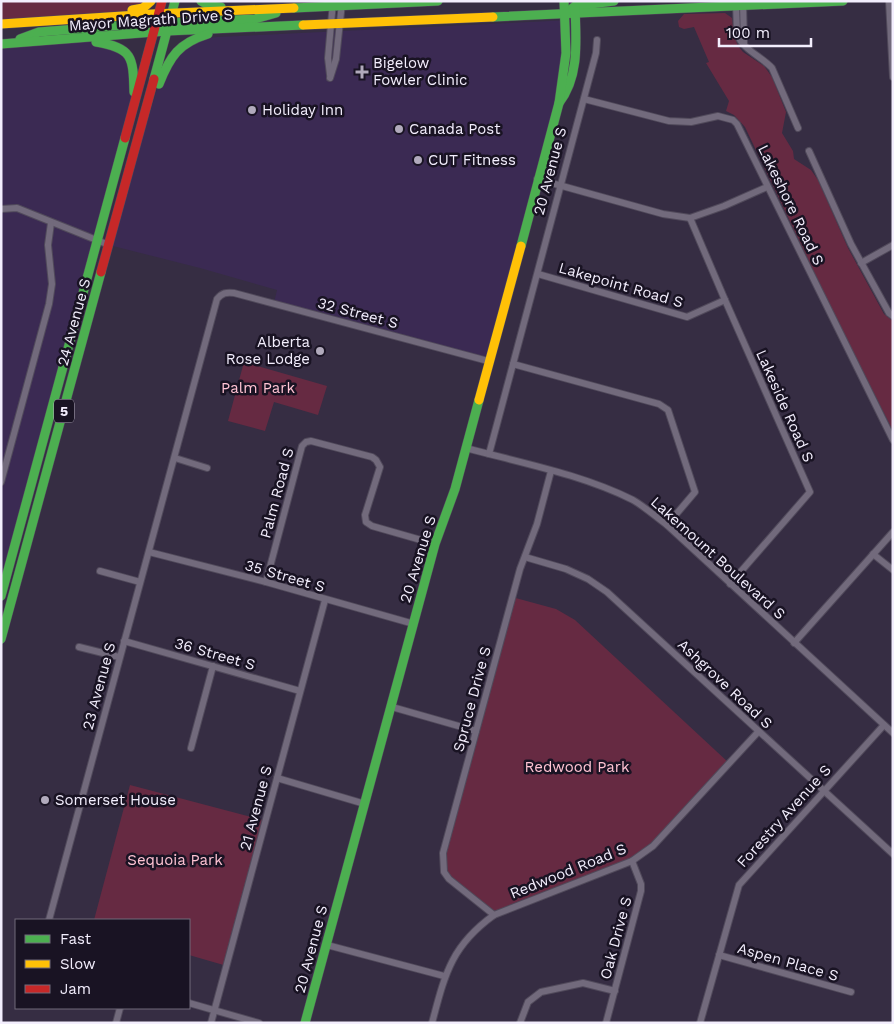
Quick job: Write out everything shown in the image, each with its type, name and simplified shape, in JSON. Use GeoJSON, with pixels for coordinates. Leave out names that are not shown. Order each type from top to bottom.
{"type":"FeatureCollection","features":[{"type":"Feature","properties":{"kind":"main road"},"geometry":{"type":"LineString","coordinates":[[71,19],[143,8],[151,1]]}},
{"type":"Feature","properties":{"kind":"main road","name":"24 Avenue S"},"geometry":{"type":"LineString","coordinates":[[2,593],[162,1]]}},
{"type":"Feature","properties":{"kind":"main road","name":"24 Avenue S"},"geometry":{"type":"LineString","coordinates":[[1,639],[175,1]]}},
{"type":"Feature","properties":{"kind":"main road"},"geometry":{"type":"LineString","coordinates":[[201,1],[210,6],[218,7],[263,6],[280,9]]}},
{"type":"Feature","properties":{"kind":"main road","name":"Mayor Magrath Drive S"},"geometry":{"type":"LineString","coordinates":[[172,13],[280,9],[338,3],[438,1]]}},
{"type":"Feature","properties":{"kind":"main road","name":"20 Avenue S"},"geometry":{"type":"LineString","coordinates":[[305,1023],[436,544],[455,489],[488,360],[559,102],[558,90],[566,42],[564,1]]}},
{"type":"Feature","properties":{"kind":"main road"},"geometry":{"type":"LineString","coordinates":[[575,7],[614,1]]}},
{"type":"Feature","properties":{"kind":"main road","name":"Mayor Magrath Drive S"},"geometry":{"type":"LineString","coordinates":[[168,27],[276,27],[564,15],[575,7],[843,1]]}},
{"type":"Feature","properties":{"kind":"main road","name":"20 Avenue S"},"geometry":{"type":"LineString","coordinates":[[559,102],[567,93],[575,63],[575,7]]}},
{"type":"Feature","properties":{"kind":"main road"},"geometry":{"type":"LineString","coordinates":[[154,32],[159,27],[255,19],[295,8]]}},
{"type":"Feature","properties":{"kind":"main road"},"geometry":{"type":"LineString","coordinates":[[5,43],[39,32],[167,18],[172,13]]}},
{"type":"Feature","properties":{"kind":"main road","name":"Mayor Magrath Drive S"},"geometry":{"type":"LineString","coordinates":[[1,24],[71,19],[158,18]]}},
{"type":"Feature","properties":{"kind":"main road"},"geometry":{"type":"LineString","coordinates":[[126,182],[164,70],[169,58],[178,48],[198,36],[276,27]]}},
{"type":"Feature","properties":{"kind":"main road","name":"Mayor Magrath Drive S"},"geometry":{"type":"LineString","coordinates":[[5,43],[154,32]]}},
{"type":"Feature","properties":{"kind":"main road"},"geometry":{"type":"LineString","coordinates":[[70,39],[112,43],[128,53],[132,62],[134,102]]}},
{"type":"Feature","properties":{"kind":"street"},"geometry":{"type":"LineString","coordinates":[[889,1],[893,77]]}},
{"type":"Feature","properties":{"kind":"street"},"geometry":{"type":"LineString","coordinates":[[335,24],[336,59],[330,78],[328,58],[338,3]]}},
{"type":"Feature","properties":{"kind":"street"},"geometry":{"type":"LineString","coordinates":[[740,4],[737,34],[744,44],[772,68],[798,128]]}},
{"type":"Feature","properties":{"kind":"street","name":"20 Avenue S"},"geometry":{"type":"LineString","coordinates":[[489,454],[538,274],[598,40]]}},
{"type":"Feature","properties":{"kind":"street","name":"Lakeshore Road S"},"geometry":{"type":"LineString","coordinates":[[584,99],[670,121],[691,122],[718,116],[733,120],[893,440]]}},
{"type":"Feature","properties":{"kind":"street"},"geometry":{"type":"LineString","coordinates":[[809,152],[851,244],[889,313],[893,316]]}},
{"type":"Feature","properties":{"kind":"street"},"geometry":{"type":"LineString","coordinates":[[537,179],[663,214],[690,218],[724,206],[767,186]]}},
{"type":"Feature","properties":{"kind":"street"},"geometry":{"type":"LineString","coordinates":[[1,209],[17,208],[109,245]]}},
{"type":"Feature","properties":{"kind":"street","name":"Lakeside Road S"},"geometry":{"type":"LineString","coordinates":[[690,218],[810,492],[730,584]]}},
{"type":"Feature","properties":{"kind":"street"},"geometry":{"type":"LineString","coordinates":[[1,482],[49,304],[52,284],[48,245],[52,223]]}},
{"type":"Feature","properties":{"kind":"street"},"geometry":{"type":"LineString","coordinates":[[861,263],[893,245]]}},
{"type":"Feature","properties":{"kind":"street","name":"Lakepoint Road S"},"geometry":{"type":"LineString","coordinates":[[538,274],[687,317],[725,300]]}},
{"type":"Feature","properties":{"kind":"street","name":"32 Street S"},"geometry":{"type":"LineString","coordinates":[[220,294],[225,292],[234,293],[488,360]]}},
{"type":"Feature","properties":{"kind":"street","name":"23 Avenue S"},"geometry":{"type":"LineString","coordinates":[[49,919],[215,305],[220,294]]}},
{"type":"Feature","properties":{"kind":"street"},"geometry":{"type":"LineString","coordinates":[[513,364],[659,404],[668,410],[696,492],[667,525]]}},
{"type":"Feature","properties":{"kind":"street","name":"Palm Road S"},"geometry":{"type":"LineString","coordinates":[[266,582],[302,446],[306,442],[311,441],[372,457],[376,460],[380,466],[365,515],[366,522],[372,526],[436,544]]}},
{"type":"Feature","properties":{"kind":"street","name":"Lakemount Boulevard S"},"geometry":{"type":"LineString","coordinates":[[466,448],[551,471],[611,490],[635,501],[667,525],[893,733]]}},
{"type":"Feature","properties":{"kind":"street"},"geometry":{"type":"LineString","coordinates":[[175,458],[207,468]]}},
{"type":"Feature","properties":{"kind":"street","name":"Spruce Drive S"},"geometry":{"type":"LineString","coordinates":[[494,915],[449,879],[444,872],[443,853],[525,557],[537,524],[551,471]]}},
{"type":"Feature","properties":{"kind":"street"},"geometry":{"type":"LineString","coordinates":[[794,643],[893,532]]}},
{"type":"Feature","properties":{"kind":"street","name":"35 Street S"},"geometry":{"type":"LineString","coordinates":[[149,552],[266,582],[414,624]]}},
{"type":"Feature","properties":{"kind":"street"},"geometry":{"type":"LineString","coordinates":[[874,554],[893,570]]}},
{"type":"Feature","properties":{"kind":"street","name":"Ashgrove Road S"},"geometry":{"type":"LineString","coordinates":[[525,557],[566,569],[588,579],[607,592],[893,854]]}},
{"type":"Feature","properties":{"kind":"street"},"geometry":{"type":"LineString","coordinates":[[100,571],[140,582]]}},
{"type":"Feature","properties":{"kind":"street","name":"21 Avenue S"},"geometry":{"type":"LineString","coordinates":[[211,1023],[325,600]]}},
{"type":"Feature","properties":{"kind":"street","name":"36 Street S"},"geometry":{"type":"LineString","coordinates":[[124,641],[300,691]]}},
{"type":"Feature","properties":{"kind":"street"},"geometry":{"type":"LineString","coordinates":[[80,647],[119,657]]}},
{"type":"Feature","properties":{"kind":"street"},"geometry":{"type":"LineString","coordinates":[[191,748],[213,666]]}},
{"type":"Feature","properties":{"kind":"street"},"geometry":{"type":"LineString","coordinates":[[392,707],[476,731]]}},
{"type":"Feature","properties":{"kind":"street","name":"Forestry Avenue S"},"geometry":{"type":"LineString","coordinates":[[700,1023],[738,884],[884,725]]}},
{"type":"Feature","properties":{"kind":"street","name":"Redwood Road S"},"geometry":{"type":"LineString","coordinates":[[432,1023],[444,976],[465,940],[481,924],[494,915],[632,861],[653,846],[758,732]]}},
{"type":"Feature","properties":{"kind":"street"},"geometry":{"type":"LineString","coordinates":[[277,778],[364,804]]}},
{"type":"Feature","properties":{"kind":"street","name":"Oak Drive S"},"geometry":{"type":"LineString","coordinates":[[606,1023],[641,891],[641,884],[632,861]]}},
{"type":"Feature","properties":{"kind":"street"},"geometry":{"type":"LineString","coordinates":[[326,945],[444,976]]}},
{"type":"Feature","properties":{"kind":"street","name":"Aspen Place S"},"geometry":{"type":"LineString","coordinates":[[719,955],[851,992]]}},
{"type":"Feature","properties":{"kind":"street"},"geometry":{"type":"LineString","coordinates":[[520,1023],[528,1002],[541,992],[583,983],[615,991]]}},
{"type":"Feature","properties":{"kind":"street"},"geometry":{"type":"LineString","coordinates":[[190,1003],[259,1023]]}},
{"type":"Feature","properties":{"kind":"street"},"geometry":{"type":"LineString","coordinates":[[116,1023],[120,1009]]}},
{"type":"Feature","properties":{"kind":"shaded area"},"geometry":{"type":"Polygon","coordinates":[[[571,20],[571,47],[568,71],[488,361],[274,303],[277,290],[109,245],[159,83],[186,41],[217,37],[571,20]]]}},
{"type":"Feature","properties":{"kind":"shaded area"},"geometry":{"type":"Polygon","coordinates":[[[70,39],[116,45],[132,61],[135,102],[1,593],[1,44],[70,39]]]}},
{"type":"Feature","properties":{"kind":"green space"},"geometry":{"type":"Polygon","coordinates":[[[1,1],[151,1],[143,8],[71,19],[1,24],[1,1]]]}},
{"type":"Feature","properties":{"kind":"green space"},"geometry":{"type":"Polygon","coordinates":[[[725,13],[732,18],[734,35],[738,46],[743,52],[764,66],[772,77],[786,112],[782,133],[793,151],[794,159],[811,170],[818,180],[848,248],[884,314],[893,321],[893,431],[836,318],[745,127],[734,115],[726,111],[729,101],[706,63],[709,62],[694,27],[684,29],[679,27],[678,21],[684,14],[725,13]]]}},
{"type":"Feature","properties":{"kind":"green space","name":"Palm Park"},"geometry":{"type":"Polygon","coordinates":[[[244,362],[327,386],[318,415],[274,402],[265,431],[228,421],[244,362]]]}},
{"type":"Feature","properties":{"kind":"green space","name":"Redwood Park"},"geometry":{"type":"Polygon","coordinates":[[[512,597],[556,609],[575,620],[729,763],[653,846],[632,861],[494,915],[449,879],[443,862],[512,597]]]}},
{"type":"Feature","properties":{"kind":"green space","name":"Sequoia Park"},"geometry":{"type":"Polygon","coordinates":[[[130,785],[266,821],[227,966],[190,955],[190,919],[94,919],[130,785]]]}},
{"type":"Feature","properties":{"kind":"traffic: fast"},"geometry":{"type":"LineString","coordinates":[[154,79],[175,1]]}},
{"type":"Feature","properties":{"kind":"traffic: fast"},"geometry":{"type":"LineString","coordinates":[[201,1],[210,6],[221,7]]}},
{"type":"Feature","properties":{"kind":"traffic: fast"},"geometry":{"type":"LineString","coordinates":[[294,8],[438,1]]}},
{"type":"Feature","properties":{"kind":"traffic: fast"},"geometry":{"type":"LineString","coordinates":[[521,246],[559,103],[566,53],[564,1]]}},
{"type":"Feature","properties":{"kind":"traffic: fast"},"geometry":{"type":"LineString","coordinates":[[565,14],[575,6],[614,1]]}},
{"type":"Feature","properties":{"kind":"traffic: fast"},"geometry":{"type":"LineString","coordinates":[[493,17],[843,1]]}},
{"type":"Feature","properties":{"kind":"traffic: fast"},"geometry":{"type":"LineString","coordinates":[[559,103],[566,92],[574,69],[576,44],[575,7]]}},
{"type":"Feature","properties":{"kind":"traffic: fast"},"geometry":{"type":"LineString","coordinates":[[165,25],[169,23],[255,19],[276,13]]}},
{"type":"Feature","properties":{"kind":"traffic: fast"},"geometry":{"type":"LineString","coordinates":[[20,39],[39,32],[150,23],[161,20]]}},
{"type":"Feature","properties":{"kind":"traffic: fast"},"geometry":{"type":"LineString","coordinates":[[1,44],[167,31],[303,25]]}},
{"type":"Feature","properties":{"kind":"traffic: fast"},"geometry":{"type":"LineString","coordinates":[[159,84],[167,66],[177,52],[183,46],[208,34]]}},
{"type":"Feature","properties":{"kind":"traffic: fast"},"geometry":{"type":"LineString","coordinates":[[96,42],[117,47],[128,56],[133,70],[134,92]]}},
{"type":"Feature","properties":{"kind":"traffic: fast"},"geometry":{"type":"LineString","coordinates":[[1,596],[125,138]]}},
{"type":"Feature","properties":{"kind":"traffic: fast"},"geometry":{"type":"LineString","coordinates":[[1,639],[101,272]]}},
{"type":"Feature","properties":{"kind":"traffic: fast"},"geometry":{"type":"LineString","coordinates":[[305,1023],[435,544],[455,489],[479,400]]}},
{"type":"Feature","properties":{"kind":"traffic: slow"},"geometry":{"type":"LineString","coordinates":[[132,10],[143,8],[151,1]]}},
{"type":"Feature","properties":{"kind":"traffic: slow"},"geometry":{"type":"LineString","coordinates":[[1,24],[153,14],[294,8]]}},
{"type":"Feature","properties":{"kind":"traffic: slow"},"geometry":{"type":"LineString","coordinates":[[303,25],[493,17]]}},
{"type":"Feature","properties":{"kind":"traffic: slow"},"geometry":{"type":"LineString","coordinates":[[479,400],[521,246]]}},
{"type":"Feature","properties":{"kind":"traffic: jam"},"geometry":{"type":"LineString","coordinates":[[125,138],[162,1]]}},
{"type":"Feature","properties":{"kind":"traffic: jam"},"geometry":{"type":"LineString","coordinates":[[101,272],[154,79]]}},
{"type":"Feature","properties":{"kind":"place","name":"Bigelow Fowler Clinic"},"geometry":{"type":"Point","coordinates":[362,72]}},
{"type":"Feature","properties":{"kind":"place","name":"Holiday Inn"},"geometry":{"type":"Point","coordinates":[252,110]}},
{"type":"Feature","properties":{"kind":"place","name":"Canada Post"},"geometry":{"type":"Point","coordinates":[399,129]}},
{"type":"Feature","properties":{"kind":"place","name":"CUT Fitness"},"geometry":{"type":"Point","coordinates":[418,160]}},
{"type":"Feature","properties":{"kind":"place","name":"Alberta Rose Lodge"},"geometry":{"type":"Point","coordinates":[320,351]}},
{"type":"Feature","properties":{"kind":"place","name":"Somerset House"},"geometry":{"type":"Point","coordinates":[45,800]}}]}
